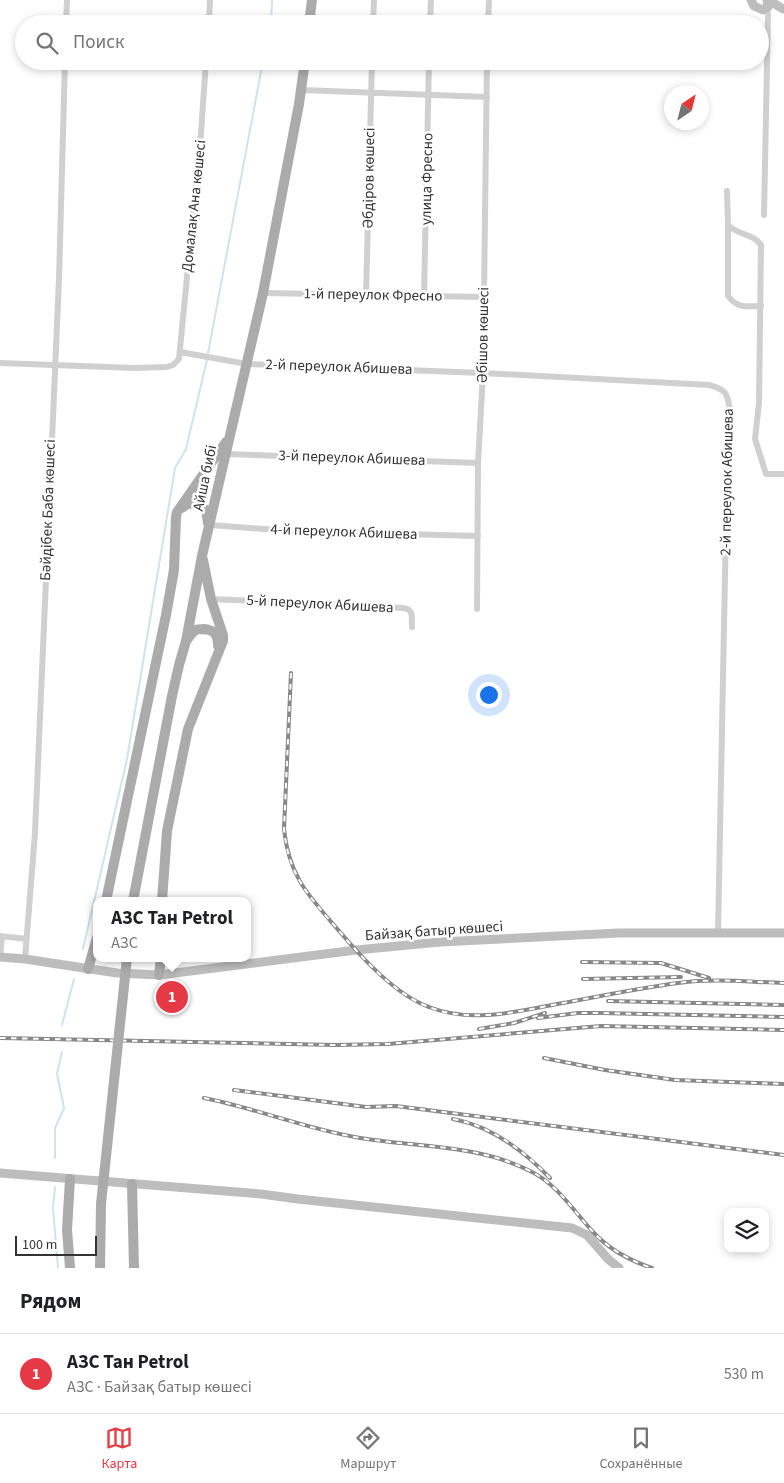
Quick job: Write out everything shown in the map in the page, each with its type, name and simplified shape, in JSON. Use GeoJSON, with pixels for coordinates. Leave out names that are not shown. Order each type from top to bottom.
{"type":"FeatureCollection","features":[{"type":"Feature","properties":{"kind":"main road"},"geometry":{"type":"LineString","coordinates":[[310,15],[312,0]]}},
{"type":"Feature","properties":{"kind":"main road","name":"Айша бибі"},"geometry":{"type":"LineString","coordinates":[[134,897],[172,696],[186,641],[202,556],[263,293],[301,90],[303,70]]}},
{"type":"Feature","properties":{"kind":"main road"},"geometry":{"type":"LineString","coordinates":[[107,897],[166,615],[174,570],[175,533],[178,512],[229,438]]}},
{"type":"Feature","properties":{"kind":"main road"},"geometry":{"type":"LineString","coordinates":[[178,512],[186,504],[190,503],[201,506],[206,510],[209,528]]}},
{"type":"Feature","properties":{"kind":"main road"},"geometry":{"type":"LineString","coordinates":[[162,897],[166,831],[188,729],[224,635],[211,599],[202,556]]}},
{"type":"Feature","properties":{"kind":"main road"},"geometry":{"type":"LineString","coordinates":[[186,641],[195,630],[201,628],[213,631],[217,635],[218,642],[216,658]]}},
{"type":"Feature","properties":{"kind":"main road"},"geometry":{"type":"LineString","coordinates":[[88,968],[93,951]]}},
{"type":"Feature","properties":{"kind":"main road"},"geometry":{"type":"LineString","coordinates":[[100,1268],[102,1204],[127,962]]}},
{"type":"Feature","properties":{"kind":"main road"},"geometry":{"type":"LineString","coordinates":[[159,975],[161,962]]}},
{"type":"Feature","properties":{"kind":"main road"},"geometry":{"type":"LineString","coordinates":[[70,1179],[67,1230],[70,1268]]}},
{"type":"Feature","properties":{"kind":"main road"},"geometry":{"type":"LineString","coordinates":[[132,1184],[134,1268]]}},
{"type":"Feature","properties":{"kind":"street"},"geometry":{"type":"LineString","coordinates":[[66,15],[67,0]]}},
{"type":"Feature","properties":{"kind":"street"},"geometry":{"type":"LineString","coordinates":[[209,15],[210,0]]}},
{"type":"Feature","properties":{"kind":"street"},"geometry":{"type":"LineString","coordinates":[[373,15],[374,0]]}},
{"type":"Feature","properties":{"kind":"street"},"geometry":{"type":"LineString","coordinates":[[430,15],[431,0]]}},
{"type":"Feature","properties":{"kind":"street"},"geometry":{"type":"LineString","coordinates":[[488,0],[488,15]]}},
{"type":"Feature","properties":{"kind":"street"},"geometry":{"type":"LineString","coordinates":[[751,0],[758,9],[767,3],[784,9]]}},
{"type":"Feature","properties":{"kind":"street","name":"Бәйдібек Баба көшесі"},"geometry":{"type":"LineString","coordinates":[[26,959],[35,832],[59,279],[65,70]]}},
{"type":"Feature","properties":{"kind":"street","name":"Домалақ Ана көшесі"},"geometry":{"type":"LineString","coordinates":[[180,352],[205,70]]}},
{"type":"Feature","properties":{"kind":"street","name":"Әбдіров көшесі"},"geometry":{"type":"LineString","coordinates":[[366,294],[372,70]]}},
{"type":"Feature","properties":{"kind":"street","name":"улица Фресно"},"geometry":{"type":"LineString","coordinates":[[424,296],[429,70]]}},
{"type":"Feature","properties":{"kind":"street","name":"Әбішов көшесі"},"geometry":{"type":"LineString","coordinates":[[477,609],[478,462],[483,372],[487,70]]}},
{"type":"Feature","properties":{"kind":"street"},"geometry":{"type":"LineString","coordinates":[[764,215],[767,70]]}},
{"type":"Feature","properties":{"kind":"street"},"geometry":{"type":"LineString","coordinates":[[301,90],[487,97]]}},
{"type":"Feature","properties":{"kind":"street"},"geometry":{"type":"LineString","coordinates":[[727,191],[728,296],[738,306],[761,306]]}},
{"type":"Feature","properties":{"kind":"street"},"geometry":{"type":"LineString","coordinates":[[728,224],[736,232],[758,240],[761,245],[759,403],[755,439],[766,474],[784,474]]}},
{"type":"Feature","properties":{"kind":"street","name":"1-й переулок Фресно"},"geometry":{"type":"LineString","coordinates":[[263,293],[483,297]]}},
{"type":"Feature","properties":{"kind":"street"},"geometry":{"type":"LineString","coordinates":[[0,363],[134,368],[167,367],[173,365],[179,359],[180,352]]}},
{"type":"Feature","properties":{"kind":"street","name":"2-й переулок Абишева"},"geometry":{"type":"LineString","coordinates":[[180,352],[247,364],[483,372],[709,385],[726,392],[730,410],[718,934]]}},
{"type":"Feature","properties":{"kind":"street","name":"3-й переулок Абишева"},"geometry":{"type":"LineString","coordinates":[[226,454],[478,462]]}},
{"type":"Feature","properties":{"kind":"street","name":"4-й переулок Абишева"},"geometry":{"type":"LineString","coordinates":[[209,528],[478,536]]}},
{"type":"Feature","properties":{"kind":"street","name":"5-й переулок Абишева"},"geometry":{"type":"LineString","coordinates":[[211,599],[403,608],[409,609],[412,613],[412,627]]}},
{"type":"Feature","properties":{"kind":"street","name":"Байзақ батыр көшесі"},"geometry":{"type":"LineString","coordinates":[[0,957],[26,959],[117,973],[159,975],[356,950],[440,942],[619,933],[784,933]]}},
{"type":"Feature","properties":{"kind":"street"},"geometry":{"type":"LineString","coordinates":[[0,957],[1,936],[27,939]]}},
{"type":"Feature","properties":{"kind":"street"},"geometry":{"type":"LineString","coordinates":[[0,1173],[262,1194],[572,1228],[587,1235],[608,1259],[619,1268]]}},
{"type":"Feature","properties":{"kind":"waterway"},"geometry":{"type":"LineString","coordinates":[[271,15],[272,0]]}},
{"type":"Feature","properties":{"kind":"waterway"},"geometry":{"type":"LineString","coordinates":[[95,897],[127,759],[175,468],[186,449],[206,364],[261,70]]}},
{"type":"Feature","properties":{"kind":"waterway"},"geometry":{"type":"LineString","coordinates":[[83,949],[93,906]]}},
{"type":"Feature","properties":{"kind":"waterway"},"geometry":{"type":"LineString","coordinates":[[62,1025],[74,979]]}},
{"type":"Feature","properties":{"kind":"waterway"},"geometry":{"type":"LineString","coordinates":[[55,1158],[55,1128],[64,1108],[57,1074],[62,1052]]}},
{"type":"Feature","properties":{"kind":"waterway"},"geometry":{"type":"LineString","coordinates":[[55,1187],[53,1208],[58,1268]]}},
{"type":"Feature","properties":{"kind":"railway"},"geometry":{"type":"LineString","coordinates":[[291,673],[284,829],[291,861],[303,886],[319,908],[370,964],[404,994],[429,1007],[445,1012],[479,1015],[513,1012],[664,985],[691,982],[784,983]]}},
{"type":"Feature","properties":{"kind":"railway"},"geometry":{"type":"LineString","coordinates":[[582,962],[661,963],[709,978]]}},
{"type":"Feature","properties":{"kind":"railway"},"geometry":{"type":"LineString","coordinates":[[583,979],[681,977]]}},
{"type":"Feature","properties":{"kind":"railway"},"geometry":{"type":"LineString","coordinates":[[608,1001],[784,1005]]}},
{"type":"Feature","properties":{"kind":"railway"},"geometry":{"type":"LineString","coordinates":[[479,1029],[514,1023],[545,1013]]}},
{"type":"Feature","properties":{"kind":"railway"},"geometry":{"type":"LineString","coordinates":[[538,1018],[578,1013],[784,1017]]}},
{"type":"Feature","properties":{"kind":"railway"},"geometry":{"type":"LineString","coordinates":[[0,1038],[335,1045],[388,1044],[601,1026],[784,1030]]}},
{"type":"Feature","properties":{"kind":"railway"},"geometry":{"type":"LineString","coordinates":[[544,1058],[605,1070],[675,1080],[784,1084]]}},
{"type":"Feature","properties":{"kind":"railway"},"geometry":{"type":"LineString","coordinates":[[234,1090],[366,1107],[396,1106],[784,1155]]}},
{"type":"Feature","properties":{"kind":"railway"},"geometry":{"type":"LineString","coordinates":[[204,1098],[336,1133],[467,1151],[511,1163],[532,1172],[550,1184],[606,1244],[628,1258],[652,1268]]}},
{"type":"Feature","properties":{"kind":"railway"},"geometry":{"type":"LineString","coordinates":[[453,1119],[467,1122],[493,1133],[529,1158],[550,1178]]}},
{"type":"Feature","properties":{"kind":"place","name":"АЗС Тан Petrol"},"geometry":{"type":"Point","coordinates":[172,997]}}]}
